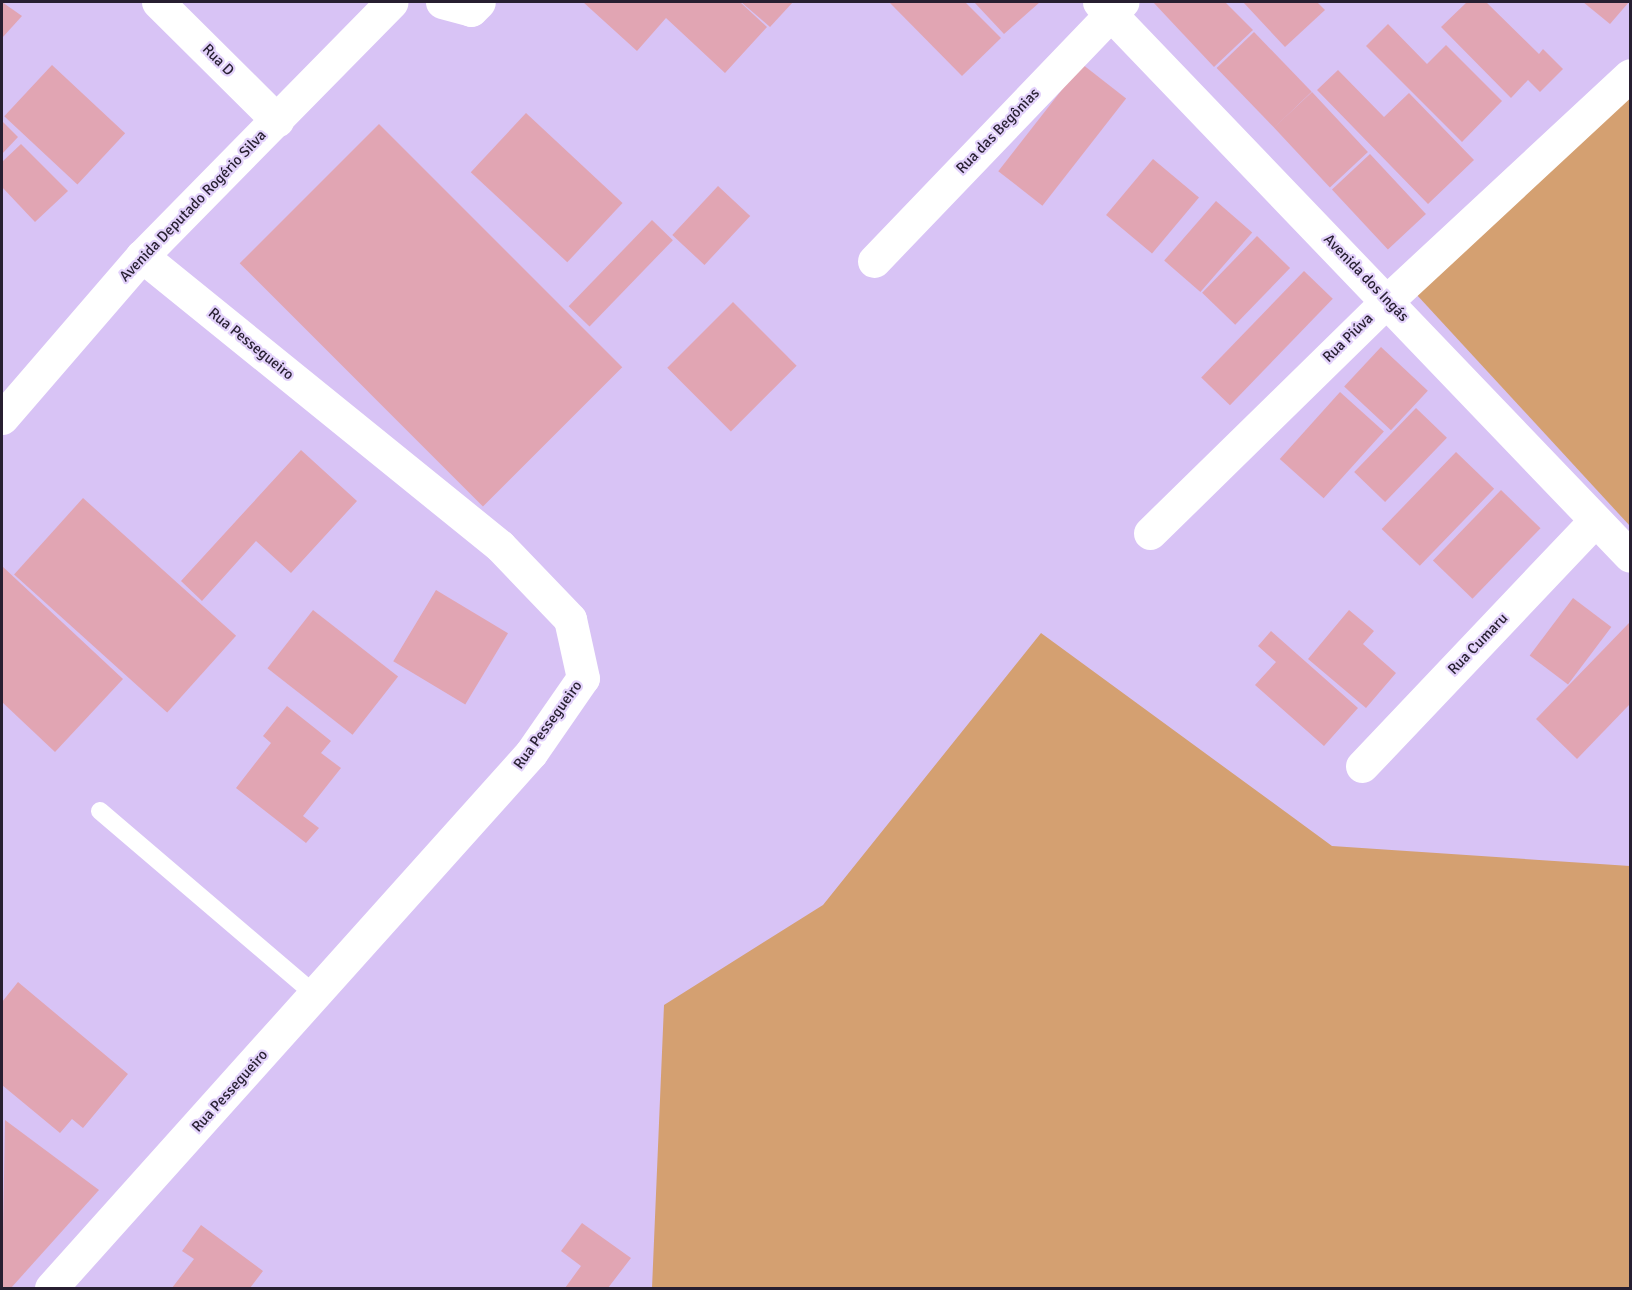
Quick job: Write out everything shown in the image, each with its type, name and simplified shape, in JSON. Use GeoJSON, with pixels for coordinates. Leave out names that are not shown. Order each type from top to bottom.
{"type":"FeatureCollection","features":[{"type":"Feature","properties":{"kind":"street","name":"Rua D"},"geometry":{"type":"LineString","coordinates":[[158,2],[277,120]]}},
{"type":"Feature","properties":{"kind":"street","name":"Avenida Deputado Rogério Silva"},"geometry":{"type":"LineString","coordinates":[[2,418],[142,256],[392,2]]}},
{"type":"Feature","properties":{"kind":"street"},"geometry":{"type":"LineString","coordinates":[[442,2],[471,10],[479,2]]}},
{"type":"Feature","properties":{"kind":"street","name":"Rua das Begônias"},"geometry":{"type":"LineString","coordinates":[[874,261],[1110,5]]}},
{"type":"Feature","properties":{"kind":"street","name":"Avenida dos Ingás"},"geometry":{"type":"LineString","coordinates":[[1110,5],[1388,300],[1593,523],[1630,556]]}},
{"type":"Feature","properties":{"kind":"street","name":"Rua Piúva"},"geometry":{"type":"LineString","coordinates":[[1150,533],[1388,300],[1630,75]]}},
{"type":"Feature","properties":{"kind":"street","name":"Rua Pessegueiro"},"geometry":{"type":"LineString","coordinates":[[51,1288],[255,1064],[313,993],[531,753],[584,678],[570,619],[500,546],[142,256]]}},
{"type":"Feature","properties":{"kind":"street","name":"Rua Cumaru"},"geometry":{"type":"LineString","coordinates":[[1362,766],[1593,523]]}},
{"type":"Feature","properties":{"kind":"lane"},"geometry":{"type":"LineString","coordinates":[[100,811],[313,993]]}},
{"type":"Feature","properties":{"kind":"shaded area"},"geometry":{"type":"Polygon","coordinates":[[[1630,94],[1630,526],[1416,294],[1630,94]]]}},
{"type":"Feature","properties":{"kind":"shaded area"},"geometry":{"type":"Polygon","coordinates":[[[1041,633],[1332,846],[1630,866],[1630,1288],[652,1288],[664,1005],[823,905],[1041,633]]]}},
{"type":"Feature","properties":{"kind":"building"},"geometry":{"type":"Polygon","coordinates":[[[2,2],[22,16],[2,38],[2,2]]]}},
{"type":"Feature","properties":{"kind":"building"},"geometry":{"type":"Polygon","coordinates":[[[583,2],[740,2],[767,27],[725,73],[666,18],[637,51],[583,2]]]}},
{"type":"Feature","properties":{"kind":"building"},"geometry":{"type":"Polygon","coordinates":[[[741,2],[793,2],[770,27],[741,2]]]}},
{"type":"Feature","properties":{"kind":"building"},"geometry":{"type":"Polygon","coordinates":[[[889,2],[965,2],[1001,38],[962,76],[889,2]]]}},
{"type":"Feature","properties":{"kind":"building"},"geometry":{"type":"Polygon","coordinates":[[[974,2],[1040,2],[1004,34],[974,2]]]}},
{"type":"Feature","properties":{"kind":"building"},"geometry":{"type":"Polygon","coordinates":[[[1153,2],[1225,2],[1253,30],[1214,67],[1153,2]]]}},
{"type":"Feature","properties":{"kind":"building"},"geometry":{"type":"Polygon","coordinates":[[[1243,2],[1317,2],[1325,10],[1285,47],[1243,2]]]}},
{"type":"Feature","properties":{"kind":"building"},"geometry":{"type":"Polygon","coordinates":[[[1467,2],[1486,2],[1539,54],[1543,49],[1563,69],[1540,92],[1528,80],[1511,98],[1441,27],[1467,2]]]}},
{"type":"Feature","properties":{"kind":"building"},"geometry":{"type":"Polygon","coordinates":[[[1583,2],[1629,2],[1610,24],[1583,2]]]}},
{"type":"Feature","properties":{"kind":"building"},"geometry":{"type":"Polygon","coordinates":[[[1388,24],[1427,64],[1446,45],[1502,101],[1462,142],[1366,46],[1388,24]]]}},
{"type":"Feature","properties":{"kind":"building"},"geometry":{"type":"Polygon","coordinates":[[[1254,32],[1312,92],[1274,128],[1217,68],[1254,32]]]}},
{"type":"Feature","properties":{"kind":"building"},"geometry":{"type":"Polygon","coordinates":[[[1082,64],[1126,98],[1042,206],[998,171],[1082,64]]]}},
{"type":"Feature","properties":{"kind":"building"},"geometry":{"type":"Polygon","coordinates":[[[52,65],[125,133],[77,184],[4,116],[52,65]]]}},
{"type":"Feature","properties":{"kind":"building"},"geometry":{"type":"Polygon","coordinates":[[[1338,70],[1384,117],[1409,93],[1474,160],[1428,204],[1317,90],[1338,70]]]}},
{"type":"Feature","properties":{"kind":"building"},"geometry":{"type":"Polygon","coordinates":[[[1312,92],[1368,152],[1330,187],[1274,127],[1312,92]]]}},
{"type":"Feature","properties":{"kind":"building"},"geometry":{"type":"Polygon","coordinates":[[[526,113],[623,203],[567,262],[471,172],[526,113]]]}},
{"type":"Feature","properties":{"kind":"building"},"geometry":{"type":"Polygon","coordinates":[[[2,121],[18,137],[2,154],[2,121]]]}},
{"type":"Feature","properties":{"kind":"building"},"geometry":{"type":"Polygon","coordinates":[[[379,124],[622,367],[483,507],[240,263],[379,124]]]}},
{"type":"Feature","properties":{"kind":"building"},"geometry":{"type":"Polygon","coordinates":[[[21,144],[68,191],[35,222],[2,187],[2,162],[21,144]]]}},
{"type":"Feature","properties":{"kind":"building"},"geometry":{"type":"Polygon","coordinates":[[[1370,154],[1426,214],[1388,249],[1332,189],[1370,154]]]}},
{"type":"Feature","properties":{"kind":"building"},"geometry":{"type":"Polygon","coordinates":[[[1153,159],[1199,198],[1152,253],[1106,215],[1153,159]]]}},
{"type":"Feature","properties":{"kind":"building"},"geometry":{"type":"Polygon","coordinates":[[[718,186],[750,216],[704,265],[672,235],[718,186]]]}},
{"type":"Feature","properties":{"kind":"building"},"geometry":{"type":"Polygon","coordinates":[[[1216,201],[1252,232],[1200,292],[1164,261],[1216,201]]]}},
{"type":"Feature","properties":{"kind":"building"},"geometry":{"type":"Polygon","coordinates":[[[652,220],[673,240],[590,326],[569,306],[652,220]]]}},
{"type":"Feature","properties":{"kind":"building"},"geometry":{"type":"Polygon","coordinates":[[[1257,236],[1290,268],[1235,325],[1202,293],[1257,236]]]}},
{"type":"Feature","properties":{"kind":"building"},"geometry":{"type":"Polygon","coordinates":[[[1304,271],[1333,299],[1230,405],[1201,377],[1304,271]]]}},
{"type":"Feature","properties":{"kind":"building"},"geometry":{"type":"Polygon","coordinates":[[[733,302],[797,366],[731,431],[667,368],[733,302]]]}},
{"type":"Feature","properties":{"kind":"building"},"geometry":{"type":"Polygon","coordinates":[[[1381,347],[1428,391],[1391,430],[1344,386],[1381,347]]]}},
{"type":"Feature","properties":{"kind":"building"},"geometry":{"type":"Polygon","coordinates":[[[1340,392],[1384,431],[1324,498],[1280,459],[1340,392]]]}},
{"type":"Feature","properties":{"kind":"building"},"geometry":{"type":"Polygon","coordinates":[[[1416,408],[1447,438],[1385,502],[1354,472],[1416,408]]]}},
{"type":"Feature","properties":{"kind":"building"},"geometry":{"type":"Polygon","coordinates":[[[301,450],[357,501],[291,573],[256,541],[202,601],[181,581],[301,450]]]}},
{"type":"Feature","properties":{"kind":"building"},"geometry":{"type":"Polygon","coordinates":[[[1456,452],[1494,489],[1420,566],[1382,529],[1456,452]]]}},
{"type":"Feature","properties":{"kind":"building"},"geometry":{"type":"Polygon","coordinates":[[[1501,490],[1541,528],[1472,599],[1433,560],[1501,490]]]}},
{"type":"Feature","properties":{"kind":"building"},"geometry":{"type":"Polygon","coordinates":[[[83,498],[236,636],[167,712],[14,575],[83,498]]]}},
{"type":"Feature","properties":{"kind":"building"},"geometry":{"type":"Polygon","coordinates":[[[2,566],[123,679],[55,752],[2,702],[2,566]]]}},
{"type":"Feature","properties":{"kind":"building"},"geometry":{"type":"Polygon","coordinates":[[[436,590],[508,633],[465,704],[393,661],[436,590]]]}},
{"type":"Feature","properties":{"kind":"building"},"geometry":{"type":"Polygon","coordinates":[[[1573,598],[1611,627],[1568,684],[1530,656],[1573,598]]]}},
{"type":"Feature","properties":{"kind":"building"},"geometry":{"type":"Polygon","coordinates":[[[313,610],[398,676],[353,735],[267,668],[313,610]]]}},
{"type":"Feature","properties":{"kind":"building"},"geometry":{"type":"Polygon","coordinates":[[[1349,610],[1374,631],[1363,644],[1396,673],[1366,708],[1308,659],[1349,610]]]}},
{"type":"Feature","properties":{"kind":"building"},"geometry":{"type":"Polygon","coordinates":[[[1630,622],[1630,704],[1577,759],[1536,719],[1630,622]]]}},
{"type":"Feature","properties":{"kind":"building"},"geometry":{"type":"Polygon","coordinates":[[[1271,631],[1358,708],[1324,746],[1255,685],[1276,662],[1258,646],[1271,631]]]}},
{"type":"Feature","properties":{"kind":"building"},"geometry":{"type":"Polygon","coordinates":[[[287,706],[331,741],[321,753],[341,768],[303,816],[319,828],[306,843],[236,788],[271,743],[263,736],[287,706]]]}},
{"type":"Feature","properties":{"kind":"building"},"geometry":{"type":"Polygon","coordinates":[[[18,982],[128,1074],[83,1128],[72,1119],[60,1133],[2,1085],[2,1002],[18,982]]]}},
{"type":"Feature","properties":{"kind":"building"},"geometry":{"type":"Polygon","coordinates":[[[5,1120],[99,1190],[11,1288],[2,1288],[5,1120]]]}},
{"type":"Feature","properties":{"kind":"building"},"geometry":{"type":"Polygon","coordinates":[[[582,1223],[631,1258],[608,1288],[565,1288],[581,1266],[561,1251],[582,1223]]]}},
{"type":"Feature","properties":{"kind":"building"},"geometry":{"type":"Polygon","coordinates":[[[201,1225],[263,1271],[250,1288],[172,1288],[194,1259],[182,1251],[201,1225]]]}}]}
